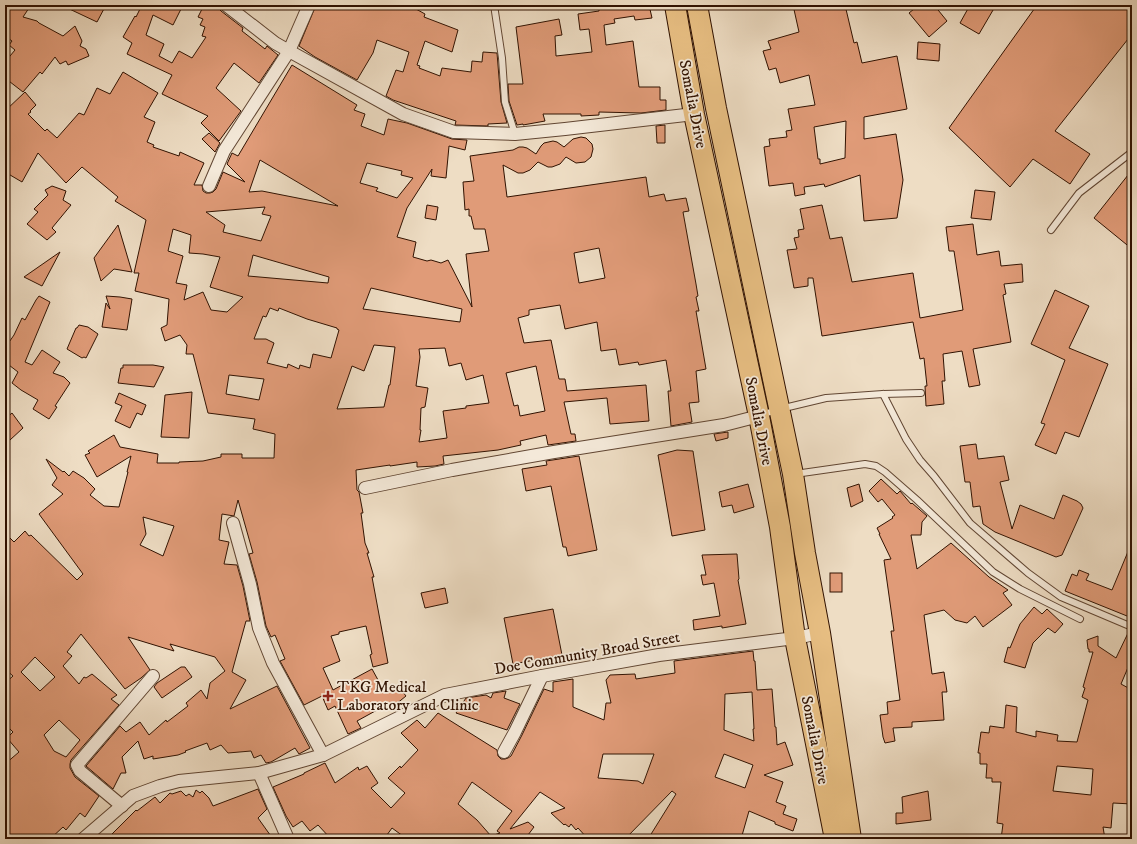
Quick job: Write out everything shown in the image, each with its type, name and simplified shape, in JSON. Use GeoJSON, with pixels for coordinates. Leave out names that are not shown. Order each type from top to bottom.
{"type":"FeatureCollection","features":[{"type":"Feature","properties":{"kind":"main road","name":"Somalia Drive"},"geometry":{"type":"LineString","coordinates":[[675,5],[694,114],[759,416],[780,527],[795,638],[835,839]]}},
{"type":"Feature","properties":{"kind":"main road","name":"Somalia Drive"},"geometry":{"type":"LineString","coordinates":[[697,5],[793,474],[805,553],[820,633],[851,839]]}},
{"type":"Feature","properties":{"kind":"main road"},"geometry":{"type":"LineString","coordinates":[[699,138],[722,132]]}},
{"type":"Feature","properties":{"kind":"street"},"geometry":{"type":"LineString","coordinates":[[226,5],[275,43],[402,114],[454,132],[514,134],[694,114]]}},
{"type":"Feature","properties":{"kind":"street"},"geometry":{"type":"LineString","coordinates":[[209,186],[224,151],[289,51],[309,5]]}},
{"type":"Feature","properties":{"kind":"street"},"geometry":{"type":"LineString","coordinates":[[365,488],[554,452],[724,425],[759,416]]}},
{"type":"Feature","properties":{"kind":"street"},"geometry":{"type":"LineString","coordinates":[[233,523],[250,584],[259,628],[273,663],[323,755]]}},
{"type":"Feature","properties":{"kind":"street","name":"Doe Community Broad Street"},"geometry":{"type":"LineString","coordinates":[[83,839],[133,796],[179,781],[259,772],[323,755],[445,695],[659,655],[795,638],[820,633]]}},
{"type":"Feature","properties":{"kind":"street"},"geometry":{"type":"LineString","coordinates":[[122,806],[80,771],[77,765],[153,676]]}},
{"type":"Feature","properties":{"kind":"street"},"geometry":{"type":"LineString","coordinates":[[504,752],[542,676]]}},
{"type":"Feature","properties":{"kind":"street"},"geometry":{"type":"LineString","coordinates":[[259,772],[288,839]]}},
{"type":"Feature","properties":{"kind":"lane"},"geometry":{"type":"LineString","coordinates":[[494,5],[502,58],[505,102],[514,134]]}},
{"type":"Feature","properties":{"kind":"lane"},"geometry":{"type":"LineString","coordinates":[[1051,230],[1079,193],[1132,152]]}},
{"type":"Feature","properties":{"kind":"lane"},"geometry":{"type":"LineString","coordinates":[[759,416],[780,409],[826,398],[921,393]]}},
{"type":"Feature","properties":{"kind":"lane"},"geometry":{"type":"LineString","coordinates":[[884,394],[906,439],[920,460],[970,523],[1028,573],[1061,597],[1132,627]]}},
{"type":"Feature","properties":{"kind":"lane"},"geometry":{"type":"LineString","coordinates":[[793,474],[865,464],[876,466],[917,500],[993,572],[1020,589],[1080,619]]}},
{"type":"Feature","properties":{"kind":"building"},"geometry":{"type":"Polygon","coordinates":[[[5,5],[31,5],[23,17],[37,21],[63,36],[75,26],[82,41],[80,46],[86,49],[89,56],[68,65],[66,61],[60,64],[55,57],[42,74],[40,72],[23,92],[5,78],[5,62],[15,50],[9,45],[12,41],[5,36],[5,5]]]}},
{"type":"Feature","properties":{"kind":"building"},"geometry":{"type":"Polygon","coordinates":[[[61,5],[106,5],[97,22],[61,5]]]}},
{"type":"Feature","properties":{"kind":"building"},"geometry":{"type":"Polygon","coordinates":[[[132,5],[183,5],[173,25],[153,15],[146,35],[164,44],[159,56],[172,63],[179,51],[192,58],[206,37],[202,36],[205,27],[200,25],[203,19],[198,17],[204,5],[215,5],[243,28],[242,31],[265,49],[267,46],[278,55],[259,83],[234,63],[216,88],[241,111],[219,141],[201,123],[208,116],[162,94],[172,75],[127,54],[132,43],[123,37],[140,9],[132,5]]]}},
{"type":"Feature","properties":{"kind":"building"},"geometry":{"type":"Polygon","coordinates":[[[316,5],[392,5],[416,9],[425,14],[424,17],[458,30],[452,52],[425,41],[417,65],[420,66],[419,68],[440,76],[442,68],[471,72],[472,61],[482,62],[483,52],[497,53],[501,102],[507,123],[488,124],[488,126],[455,125],[456,121],[393,100],[386,96],[396,70],[403,72],[409,52],[377,40],[373,53],[357,80],[315,57],[299,46],[316,5]]]}},
{"type":"Feature","properties":{"kind":"building"},"geometry":{"type":"Polygon","coordinates":[[[606,5],[649,5],[652,18],[635,20],[634,16],[614,19],[615,23],[604,25],[606,45],[633,41],[639,87],[660,87],[660,100],[666,100],[666,110],[641,113],[599,112],[599,115],[581,116],[581,114],[543,114],[545,121],[517,125],[509,101],[508,84],[523,84],[516,27],[559,19],[562,35],[555,36],[556,56],[592,52],[589,29],[580,30],[578,14],[599,11],[599,8],[606,7],[606,5]]]}},
{"type":"Feature","properties":{"kind":"building"},"geometry":{"type":"Polygon","coordinates":[[[793,5],[845,5],[854,43],[857,42],[862,63],[897,56],[907,109],[864,117],[864,139],[896,134],[903,180],[897,218],[864,221],[860,175],[825,187],[824,184],[804,187],[805,194],[795,196],[793,183],[769,186],[764,147],[770,146],[769,139],[787,137],[786,131],[792,130],[788,109],[815,105],[809,75],[780,83],[776,68],[769,70],[763,51],[771,49],[768,41],[799,32],[793,5]],[[846,121],[814,127],[820,164],[845,158],[846,121]]]}},
{"type":"Feature","properties":{"kind":"building"},"geometry":{"type":"Polygon","coordinates":[[[919,5],[934,5],[947,21],[929,37],[909,13],[919,5]]]}},
{"type":"Feature","properties":{"kind":"building"},"geometry":{"type":"Polygon","coordinates":[[[970,5],[996,5],[979,34],[960,23],[970,5]]]}},
{"type":"Feature","properties":{"kind":"building"},"geometry":{"type":"Polygon","coordinates":[[[1037,5],[1132,5],[1132,34],[1055,131],[1090,154],[1070,184],[1033,159],[1010,187],[949,128],[1037,5]]]}},
{"type":"Feature","properties":{"kind":"building"},"geometry":{"type":"Polygon","coordinates":[[[918,42],[940,44],[939,61],[917,59],[918,42]]]}},
{"type":"Feature","properties":{"kind":"building"},"geometry":{"type":"Polygon","coordinates":[[[292,65],[357,105],[354,110],[365,114],[361,126],[384,135],[388,119],[407,123],[452,139],[467,140],[465,150],[449,146],[446,178],[431,176],[432,169],[407,208],[397,237],[416,242],[413,257],[441,263],[448,260],[472,307],[466,254],[489,251],[485,229],[474,229],[471,216],[469,216],[469,209],[465,210],[463,182],[474,181],[470,156],[513,150],[519,147],[527,148],[536,154],[544,143],[553,141],[564,147],[573,139],[581,137],[586,138],[592,144],[593,149],[591,157],[585,162],[576,163],[566,157],[560,164],[552,167],[548,167],[538,162],[530,170],[523,173],[518,173],[503,165],[507,197],[646,177],[649,197],[664,194],[666,201],[686,198],[689,211],[683,212],[698,296],[696,297],[699,311],[696,311],[706,369],[696,371],[699,402],[689,403],[692,422],[671,426],[668,391],[671,391],[666,360],[639,365],[638,362],[619,365],[616,349],[601,351],[597,322],[565,329],[560,305],[529,310],[529,315],[518,318],[524,343],[551,340],[559,379],[565,379],[567,391],[646,385],[649,421],[610,424],[607,398],[564,402],[571,434],[575,434],[576,441],[548,445],[546,435],[520,441],[521,445],[498,450],[443,456],[444,464],[435,466],[417,467],[417,462],[356,470],[357,490],[359,492],[363,513],[361,513],[365,543],[369,553],[367,553],[374,577],[372,577],[388,663],[373,667],[370,655],[372,654],[366,626],[339,632],[339,634],[331,636],[340,661],[323,668],[333,690],[372,669],[383,689],[398,686],[406,696],[390,709],[388,704],[357,721],[361,728],[348,734],[335,706],[328,710],[322,696],[304,705],[280,661],[285,659],[275,635],[271,637],[266,626],[257,582],[249,554],[253,553],[238,500],[234,516],[222,514],[219,540],[229,542],[224,564],[237,565],[250,621],[246,621],[232,672],[246,680],[230,709],[277,686],[310,748],[299,754],[295,748],[271,762],[266,763],[261,755],[254,758],[251,751],[228,753],[221,745],[210,750],[207,743],[178,755],[153,759],[153,756],[144,759],[138,741],[122,757],[126,773],[121,773],[113,789],[86,766],[120,726],[126,732],[140,722],[149,735],[166,720],[167,722],[188,706],[186,703],[201,690],[207,699],[210,683],[225,671],[215,657],[170,644],[174,651],[128,637],[150,670],[125,689],[81,634],[67,652],[72,656],[63,666],[79,684],[84,677],[86,678],[92,674],[117,695],[111,699],[119,705],[71,760],[70,764],[70,768],[75,777],[99,796],[85,817],[80,813],[66,830],[63,827],[50,839],[5,839],[5,764],[19,752],[7,738],[13,732],[5,724],[5,683],[13,676],[5,669],[5,533],[14,542],[25,531],[29,536],[31,535],[77,580],[83,574],[39,514],[63,494],[52,485],[57,478],[46,459],[69,476],[73,471],[84,478],[95,489],[90,495],[104,506],[119,507],[131,456],[97,477],[85,455],[90,453],[88,451],[114,435],[120,447],[158,454],[157,463],[179,463],[203,461],[221,457],[221,454],[242,454],[242,458],[274,458],[275,434],[253,429],[255,419],[208,413],[193,354],[186,354],[187,345],[180,335],[165,341],[161,328],[167,325],[169,299],[135,291],[139,273],[134,273],[146,220],[115,201],[118,197],[82,167],[66,183],[38,153],[22,182],[5,172],[5,111],[25,92],[36,105],[28,114],[45,131],[47,129],[57,138],[79,113],[84,115],[97,88],[110,94],[123,72],[158,93],[144,117],[155,122],[147,142],[154,145],[153,147],[179,156],[180,152],[204,163],[194,185],[202,185],[203,191],[206,193],[213,192],[216,189],[223,172],[245,182],[227,164],[232,153],[238,156],[292,65]],[[260,160],[249,192],[262,191],[338,206],[260,160]],[[367,163],[360,183],[378,188],[376,191],[397,198],[413,178],[401,175],[402,171],[367,163]],[[265,207],[206,212],[225,225],[223,232],[261,241],[271,216],[262,214],[265,207]],[[173,229],[168,251],[183,256],[176,283],[187,285],[184,300],[203,292],[211,310],[227,312],[243,297],[210,287],[220,257],[189,253],[191,235],[173,229]],[[599,248],[574,253],[579,283],[605,278],[599,248]],[[253,255],[248,276],[328,283],[329,277],[253,255]],[[371,288],[363,309],[460,322],[462,309],[371,288]],[[270,308],[266,317],[263,316],[254,339],[266,339],[274,343],[267,363],[287,368],[288,364],[299,369],[300,365],[310,368],[313,354],[331,358],[339,330],[279,308],[278,311],[270,308]],[[374,345],[364,371],[352,366],[337,409],[384,407],[390,385],[395,347],[374,345]],[[445,348],[419,349],[420,357],[416,386],[428,388],[425,407],[421,408],[421,430],[419,442],[447,438],[443,411],[489,403],[483,375],[466,380],[461,363],[449,366],[445,348]],[[536,366],[506,373],[514,406],[518,405],[520,416],[545,411],[536,366]],[[229,375],[226,394],[259,400],[264,379],[229,375]],[[143,517],[146,534],[140,545],[163,556],[174,526],[143,517]],[[35,657],[21,672],[40,691],[55,677],[35,657]],[[59,720],[44,735],[54,751],[66,757],[80,740],[59,720]]]}},
{"type":"Feature","properties":{"kind":"building"},"geometry":{"type":"Polygon","coordinates":[[[665,125],[665,143],[657,143],[656,126],[665,125]]]}},
{"type":"Feature","properties":{"kind":"building"},"geometry":{"type":"Polygon","coordinates":[[[209,133],[220,143],[215,152],[202,139],[209,133]]]}},
{"type":"Feature","properties":{"kind":"building"},"geometry":{"type":"Polygon","coordinates":[[[1132,170],[1132,249],[1094,218],[1132,170]]]}},
{"type":"Feature","properties":{"kind":"building"},"geometry":{"type":"Polygon","coordinates":[[[52,186],[66,191],[63,200],[71,205],[52,228],[56,232],[47,240],[27,224],[38,212],[34,209],[48,195],[45,190],[52,186]]]}},
{"type":"Feature","properties":{"kind":"building"},"geometry":{"type":"Polygon","coordinates":[[[975,190],[995,192],[991,220],[971,218],[975,190]]]}},
{"type":"Feature","properties":{"kind":"building"},"geometry":{"type":"Polygon","coordinates":[[[427,205],[438,207],[436,220],[425,218],[427,205]]]}},
{"type":"Feature","properties":{"kind":"building"},"geometry":{"type":"Polygon","coordinates":[[[822,205],[830,239],[842,237],[852,282],[913,273],[920,318],[963,310],[954,251],[949,251],[946,227],[973,224],[977,255],[999,251],[1001,266],[1022,264],[1023,282],[1004,284],[1006,294],[1003,295],[1011,342],[973,349],[980,385],[969,387],[962,351],[943,354],[945,381],[942,381],[944,404],[926,406],[925,386],[927,386],[924,358],[920,359],[913,322],[822,336],[813,278],[808,278],[808,286],[794,288],[787,250],[797,249],[794,238],[799,237],[798,230],[804,229],[800,209],[822,205]]]}},
{"type":"Feature","properties":{"kind":"building"},"geometry":{"type":"Polygon","coordinates":[[[118,225],[132,272],[114,269],[101,281],[94,258],[118,225]]]}},
{"type":"Feature","properties":{"kind":"building"},"geometry":{"type":"Polygon","coordinates":[[[60,252],[42,286],[24,277],[60,252]]]}},
{"type":"Feature","properties":{"kind":"building"},"geometry":{"type":"Polygon","coordinates":[[[1055,290],[1089,306],[1069,348],[1108,364],[1079,437],[1065,432],[1056,454],[1035,445],[1045,424],[1041,423],[1065,360],[1031,344],[1055,290]]]}},
{"type":"Feature","properties":{"kind":"building"},"geometry":{"type":"Polygon","coordinates":[[[39,296],[50,302],[25,362],[32,365],[42,350],[60,362],[53,373],[64,377],[70,383],[55,406],[57,407],[49,419],[33,409],[38,400],[12,383],[18,372],[5,362],[5,348],[14,335],[22,318],[25,320],[39,296]]]}},
{"type":"Feature","properties":{"kind":"building"},"geometry":{"type":"Polygon","coordinates":[[[106,296],[132,299],[127,330],[102,327],[106,303],[110,309],[106,296]]]}},
{"type":"Feature","properties":{"kind":"building"},"geometry":{"type":"Polygon","coordinates":[[[79,325],[88,327],[98,334],[86,358],[82,358],[67,349],[76,328],[79,325]]]}},
{"type":"Feature","properties":{"kind":"building"},"geometry":{"type":"Polygon","coordinates":[[[123,365],[153,365],[164,367],[154,387],[118,383],[123,365]]]}},
{"type":"Feature","properties":{"kind":"building"},"geometry":{"type":"Polygon","coordinates":[[[192,392],[189,438],[161,437],[165,395],[192,392]]]}},
{"type":"Feature","properties":{"kind":"building"},"geometry":{"type":"Polygon","coordinates":[[[119,393],[146,405],[142,415],[137,413],[130,428],[115,421],[122,406],[115,403],[119,393]]]}},
{"type":"Feature","properties":{"kind":"building"},"geometry":{"type":"Polygon","coordinates":[[[12,413],[23,428],[10,440],[5,436],[5,419],[12,413]]]}},
{"type":"Feature","properties":{"kind":"building"},"geometry":{"type":"Polygon","coordinates":[[[728,432],[728,438],[716,441],[714,434],[728,432]]]}},
{"type":"Feature","properties":{"kind":"building"},"geometry":{"type":"Polygon","coordinates":[[[976,444],[978,459],[1004,456],[1009,480],[1000,482],[1012,529],[1020,505],[1054,519],[1063,495],[1081,504],[1083,508],[1062,555],[1056,557],[995,532],[983,524],[980,506],[973,507],[970,482],[965,482],[960,446],[976,444]]]}},
{"type":"Feature","properties":{"kind":"building"},"geometry":{"type":"Polygon","coordinates":[[[677,450],[693,451],[705,530],[672,536],[658,455],[677,450]]]}},
{"type":"Feature","properties":{"kind":"building"},"geometry":{"type":"Polygon","coordinates":[[[579,456],[597,550],[568,556],[566,547],[563,547],[551,486],[526,491],[522,469],[547,465],[546,461],[579,456]]]}},
{"type":"Feature","properties":{"kind":"building"},"geometry":{"type":"Polygon","coordinates":[[[881,479],[897,494],[900,491],[911,504],[912,503],[927,516],[922,522],[921,535],[911,535],[917,569],[951,543],[989,577],[1008,590],[1003,593],[1012,605],[983,627],[975,616],[967,623],[955,620],[944,610],[924,615],[932,674],[944,672],[947,692],[942,692],[944,720],[912,722],[912,727],[893,728],[895,741],[885,743],[880,715],[888,714],[887,702],[900,700],[891,631],[894,631],[884,560],[891,559],[877,528],[893,518],[892,517],[895,515],[882,499],[878,502],[869,491],[881,479]]]}},
{"type":"Feature","properties":{"kind":"building"},"geometry":{"type":"Polygon","coordinates":[[[748,484],[754,507],[734,513],[732,505],[722,507],[719,492],[748,484]]]}},
{"type":"Feature","properties":{"kind":"building"},"geometry":{"type":"Polygon","coordinates":[[[859,484],[863,501],[851,507],[847,488],[859,484]]]}},
{"type":"Feature","properties":{"kind":"building"},"geometry":{"type":"Polygon","coordinates":[[[1132,542],[1132,618],[1065,591],[1072,574],[1077,576],[1079,570],[1089,574],[1086,580],[1112,590],[1132,542]]]}},
{"type":"Feature","properties":{"kind":"building"},"geometry":{"type":"Polygon","coordinates":[[[737,554],[738,580],[746,624],[722,628],[722,626],[694,630],[693,620],[720,616],[714,583],[703,585],[701,575],[706,575],[702,555],[737,554]]]}},
{"type":"Feature","properties":{"kind":"building"},"geometry":{"type":"Polygon","coordinates":[[[830,573],[842,573],[842,592],[830,592],[830,573]]]}},
{"type":"Feature","properties":{"kind":"building"},"geometry":{"type":"Polygon","coordinates":[[[445,588],[448,603],[425,608],[421,593],[445,588]]]}},
{"type":"Feature","properties":{"kind":"building"},"geometry":{"type":"Polygon","coordinates":[[[1034,607],[1042,614],[1047,609],[1063,624],[1055,633],[1048,628],[1033,643],[1025,668],[1004,662],[1008,647],[1010,648],[1020,624],[1034,607]]]}},
{"type":"Feature","properties":{"kind":"building"},"geometry":{"type":"Polygon","coordinates":[[[553,609],[562,655],[513,664],[504,618],[553,609]]]}},
{"type":"Feature","properties":{"kind":"building"},"geometry":{"type":"Polygon","coordinates":[[[1129,631],[1132,631],[1132,658],[1121,684],[1132,690],[1132,804],[1113,803],[1111,828],[1103,827],[1105,839],[1001,839],[1003,824],[997,823],[1001,782],[992,782],[992,778],[986,778],[987,764],[980,764],[980,753],[978,753],[981,732],[989,733],[990,726],[1004,728],[1006,705],[1017,707],[1016,732],[1036,737],[1036,731],[1058,735],[1057,741],[1077,742],[1088,700],[1082,697],[1085,688],[1083,687],[1093,652],[1089,652],[1087,640],[1098,636],[1098,646],[1116,658],[1129,631]],[[1057,766],[1053,791],[1091,795],[1093,769],[1057,766]]]}},
{"type":"Feature","properties":{"kind":"building"},"geometry":{"type":"Polygon","coordinates":[[[753,651],[757,690],[772,689],[777,745],[785,742],[793,765],[764,775],[783,782],[776,802],[786,806],[783,814],[797,819],[793,831],[749,811],[741,839],[648,839],[676,794],[672,791],[625,839],[588,839],[578,828],[576,830],[571,824],[569,827],[565,824],[564,825],[551,813],[565,808],[540,792],[510,829],[528,822],[534,827],[525,839],[407,839],[392,828],[384,839],[331,839],[318,825],[310,831],[302,821],[293,827],[286,816],[273,787],[325,763],[335,783],[358,767],[359,770],[367,766],[378,783],[371,788],[391,808],[405,793],[388,778],[400,766],[401,768],[418,750],[401,733],[417,720],[425,728],[438,713],[497,750],[498,756],[501,759],[505,759],[511,756],[544,689],[553,692],[553,682],[573,679],[573,707],[604,720],[606,703],[611,703],[606,680],[610,675],[635,674],[636,679],[675,673],[674,661],[753,651]],[[752,692],[725,694],[724,730],[754,741],[752,692]],[[603,754],[598,778],[638,781],[643,784],[654,754],[603,754]],[[724,754],[715,777],[745,788],[753,765],[724,754]],[[472,782],[458,804],[477,820],[491,836],[500,833],[497,831],[512,811],[472,782]]]}},
{"type":"Feature","properties":{"kind":"building"},"geometry":{"type":"Polygon","coordinates":[[[181,667],[185,667],[192,677],[162,698],[154,687],[157,683],[181,667]]]}},
{"type":"Feature","properties":{"kind":"building"},"geometry":{"type":"Polygon","coordinates":[[[506,691],[504,698],[520,704],[507,730],[456,713],[466,698],[486,695],[491,698],[493,693],[506,691]]]}},
{"type":"Feature","properties":{"kind":"building"},"geometry":{"type":"Polygon","coordinates":[[[258,789],[267,809],[258,818],[273,839],[107,839],[136,810],[137,811],[155,797],[160,803],[170,793],[172,794],[181,791],[186,796],[189,794],[193,797],[196,790],[200,793],[202,791],[209,798],[213,806],[258,789]]]}},
{"type":"Feature","properties":{"kind":"building"},"geometry":{"type":"Polygon","coordinates":[[[928,791],[931,820],[896,824],[896,813],[903,813],[902,797],[928,791]]]}},
{"type":"Feature","properties":{"kind":"place","name":"TKG Medical Laboratory and Clinic"},"geometry":{"type":"Point","coordinates":[328,696]}}]}
